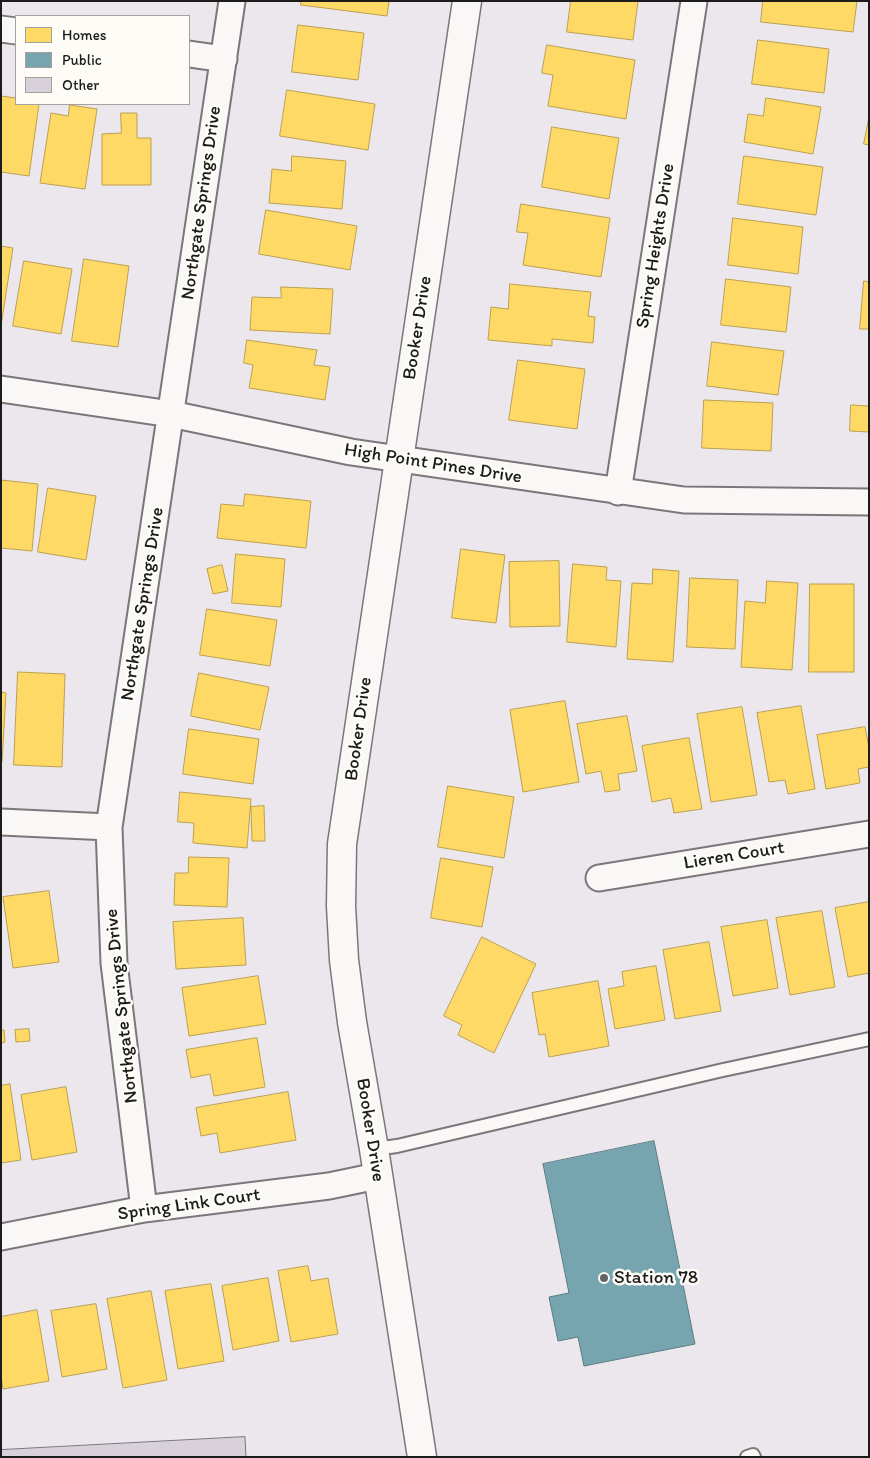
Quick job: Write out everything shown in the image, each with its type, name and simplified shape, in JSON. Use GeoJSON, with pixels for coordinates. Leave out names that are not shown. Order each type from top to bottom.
{"type":"FeatureCollection","features":[{"type":"Feature","properties":{"kind":"street","name":"Northgate Springs Drive"},"geometry":{"type":"LineString","coordinates":[[144,1209],[114,963],[109,828],[232,1]]}},
{"type":"Feature","properties":{"kind":"street","name":"Booker Drive"},"geometry":{"type":"LineString","coordinates":[[422,1457],[374,1149],[352,1022],[344,960],[341,906],[342,844],[468,1]]}},
{"type":"Feature","properties":{"kind":"street","name":"Spring Heights Drive"},"geometry":{"type":"LineString","coordinates":[[618,492],[694,1]]}},
{"type":"Feature","properties":{"kind":"street"},"geometry":{"type":"LineString","coordinates":[[1,29],[15,31]]}},
{"type":"Feature","properties":{"kind":"street"},"geometry":{"type":"LineString","coordinates":[[190,54],[224,59]]}},
{"type":"Feature","properties":{"kind":"street","name":"High Point Pines Drive"},"geometry":{"type":"LineString","coordinates":[[1,389],[171,414],[351,452],[618,492],[684,500],[869,502]]}},
{"type":"Feature","properties":{"kind":"street"},"geometry":{"type":"LineString","coordinates":[[1,822],[109,828]]}},
{"type":"Feature","properties":{"kind":"street","name":"Lieren Court"},"geometry":{"type":"LineString","coordinates":[[600,878],[869,834]]}},
{"type":"Feature","properties":{"kind":"street","name":"Spring Link Court"},"geometry":{"type":"LineString","coordinates":[[1,1237],[144,1209],[329,1186],[378,1176]]}},
{"type":"Feature","properties":{"kind":"lane"},"geometry":{"type":"LineString","coordinates":[[374,1149],[869,1039]]}},
{"type":"Feature","properties":{"kind":"lane"},"geometry":{"type":"LineString","coordinates":[[746,1457],[754,1457]]}},
{"type":"Feature","properties":{"kind":"building: Homes"},"geometry":{"type":"Polygon","coordinates":[[[301,1],[389,1],[387,16],[301,5],[301,1]]]}},
{"type":"Feature","properties":{"kind":"building: Homes"},"geometry":{"type":"Polygon","coordinates":[[[571,1],[638,1],[633,40],[567,32],[571,1]]]}},
{"type":"Feature","properties":{"kind":"building: Homes"},"geometry":{"type":"Polygon","coordinates":[[[763,1],[857,1],[853,32],[761,22],[763,1]]]}},
{"type":"Feature","properties":{"kind":"building: Homes"},"geometry":{"type":"Polygon","coordinates":[[[298,25],[364,33],[358,80],[292,72],[298,25]]]}},
{"type":"Feature","properties":{"kind":"building: Homes"},"geometry":{"type":"Polygon","coordinates":[[[758,40],[829,49],[824,93],[752,84],[758,40]]]}},
{"type":"Feature","properties":{"kind":"building: Homes"},"geometry":{"type":"Polygon","coordinates":[[[547,45],[635,60],[626,119],[548,106],[553,75],[542,73],[547,45]]]}},
{"type":"Feature","properties":{"kind":"building: Homes"},"geometry":{"type":"Polygon","coordinates":[[[287,90],[375,104],[368,150],[280,136],[287,90]]]}},
{"type":"Feature","properties":{"kind":"building: Homes"},"geometry":{"type":"Polygon","coordinates":[[[1,96],[15,98],[15,105],[39,105],[29,176],[1,172],[1,96]]]}},
{"type":"Feature","properties":{"kind":"building: Homes"},"geometry":{"type":"Polygon","coordinates":[[[766,98],[821,107],[813,154],[744,142],[748,114],[763,116],[766,98]]]}},
{"type":"Feature","properties":{"kind":"building: Homes"},"geometry":{"type":"Polygon","coordinates":[[[70,105],[97,109],[85,189],[40,183],[51,113],[68,116],[70,105]]]}},
{"type":"Feature","properties":{"kind":"building: Homes"},"geometry":{"type":"Polygon","coordinates":[[[121,113],[137,113],[137,138],[151,138],[151,185],[102,185],[102,134],[121,133],[121,113]]]}},
{"type":"Feature","properties":{"kind":"building: Homes"},"geometry":{"type":"Polygon","coordinates":[[[869,117],[869,145],[864,144],[869,117]]]}},
{"type":"Feature","properties":{"kind":"building: Homes"},"geometry":{"type":"Polygon","coordinates":[[[552,127],[619,138],[609,199],[542,187],[552,127]]]}},
{"type":"Feature","properties":{"kind":"building: Homes"},"geometry":{"type":"Polygon","coordinates":[[[292,156],[346,161],[342,209],[269,203],[272,169],[291,171],[292,156]]]}},
{"type":"Feature","properties":{"kind":"building: Homes"},"geometry":{"type":"Polygon","coordinates":[[[744,156],[823,167],[816,215],[738,204],[744,156]]]}},
{"type":"Feature","properties":{"kind":"building: Homes"},"geometry":{"type":"Polygon","coordinates":[[[521,204],[610,218],[601,277],[523,265],[528,233],[517,232],[521,204]]]}},
{"type":"Feature","properties":{"kind":"building: Homes"},"geometry":{"type":"Polygon","coordinates":[[[266,210],[357,226],[350,270],[259,254],[266,210]]]}},
{"type":"Feature","properties":{"kind":"building: Homes"},"geometry":{"type":"Polygon","coordinates":[[[733,218],[803,227],[798,274],[728,265],[733,218]]]}},
{"type":"Feature","properties":{"kind":"building: Homes"},"geometry":{"type":"Polygon","coordinates":[[[1,246],[13,248],[1,326],[1,246]]]}},
{"type":"Feature","properties":{"kind":"building: Homes"},"geometry":{"type":"Polygon","coordinates":[[[84,259],[129,266],[118,347],[72,341],[84,259]]]}},
{"type":"Feature","properties":{"kind":"building: Homes"},"geometry":{"type":"Polygon","coordinates":[[[24,261],[72,269],[61,334],[13,326],[24,261]]]}},
{"type":"Feature","properties":{"kind":"building: Homes"},"geometry":{"type":"Polygon","coordinates":[[[726,279],[791,287],[786,332],[721,325],[726,279]]]}},
{"type":"Feature","properties":{"kind":"building: Homes"},"geometry":{"type":"Polygon","coordinates":[[[864,281],[869,282],[869,329],[860,329],[864,281]]]}},
{"type":"Feature","properties":{"kind":"building: Homes"},"geometry":{"type":"Polygon","coordinates":[[[510,284],[591,292],[588,316],[595,317],[593,343],[552,339],[552,346],[488,340],[491,307],[508,309],[510,284]]]}},
{"type":"Feature","properties":{"kind":"building: Homes"},"geometry":{"type":"Polygon","coordinates":[[[281,287],[333,289],[330,334],[250,330],[252,297],[281,298],[281,287]]]}},
{"type":"Feature","properties":{"kind":"building: Homes"},"geometry":{"type":"Polygon","coordinates":[[[247,340],[317,350],[314,365],[330,367],[325,400],[249,388],[253,365],[244,363],[247,340]]]}},
{"type":"Feature","properties":{"kind":"building: Homes"},"geometry":{"type":"Polygon","coordinates":[[[712,342],[784,351],[778,395],[707,386],[712,342]]]}},
{"type":"Feature","properties":{"kind":"building: Homes"},"geometry":{"type":"Polygon","coordinates":[[[518,360],[585,369],[577,429],[509,420],[518,360]]]}},
{"type":"Feature","properties":{"kind":"building: Homes"},"geometry":{"type":"Polygon","coordinates":[[[704,400],[773,403],[771,451],[702,448],[704,400]]]}},
{"type":"Feature","properties":{"kind":"building: Homes"},"geometry":{"type":"Polygon","coordinates":[[[851,405],[869,406],[869,432],[850,431],[851,405]]]}},
{"type":"Feature","properties":{"kind":"building: Homes"},"geometry":{"type":"Polygon","coordinates":[[[1,480],[38,484],[32,551],[1,548],[1,480]]]}},
{"type":"Feature","properties":{"kind":"building: Homes"},"geometry":{"type":"Polygon","coordinates":[[[48,488],[96,496],[86,560],[38,552],[48,488]]]}},
{"type":"Feature","properties":{"kind":"building: Homes"},"geometry":{"type":"Polygon","coordinates":[[[245,494],[311,501],[306,548],[217,538],[221,504],[243,506],[245,494]]]}},
{"type":"Feature","properties":{"kind":"building: Homes"},"geometry":{"type":"Polygon","coordinates":[[[461,549],[505,555],[496,623],[452,618],[461,549]]]}},
{"type":"Feature","properties":{"kind":"building: Homes"},"geometry":{"type":"Polygon","coordinates":[[[236,554],[285,559],[281,607],[232,603],[236,554]]]}},
{"type":"Feature","properties":{"kind":"building: Homes"},"geometry":{"type":"Polygon","coordinates":[[[559,561],[560,626],[510,627],[509,562],[559,561]]]}},
{"type":"Feature","properties":{"kind":"building: Homes"},"geometry":{"type":"Polygon","coordinates":[[[573,564],[607,567],[606,580],[621,581],[616,647],[567,642],[573,564]]]}},
{"type":"Feature","properties":{"kind":"building: Homes"},"geometry":{"type":"Polygon","coordinates":[[[222,565],[228,591],[213,594],[207,569],[222,565]]]}},
{"type":"Feature","properties":{"kind":"building: Homes"},"geometry":{"type":"Polygon","coordinates":[[[653,569],[679,571],[673,662],[627,659],[632,583],[652,584],[653,569]]]}},
{"type":"Feature","properties":{"kind":"building: Homes"},"geometry":{"type":"Polygon","coordinates":[[[690,578],[738,580],[735,649],[687,647],[690,578]]]}},
{"type":"Feature","properties":{"kind":"building: Homes"},"geometry":{"type":"Polygon","coordinates":[[[767,581],[798,583],[792,670],[741,667],[745,601],[765,603],[767,581]]]}},
{"type":"Feature","properties":{"kind":"building: Homes"},"geometry":{"type":"Polygon","coordinates":[[[810,584],[854,584],[854,672],[809,672],[810,584]]]}},
{"type":"Feature","properties":{"kind":"building: Homes"},"geometry":{"type":"Polygon","coordinates":[[[207,609],[277,620],[270,666],[200,655],[207,609]]]}},
{"type":"Feature","properties":{"kind":"building: Homes"},"geometry":{"type":"Polygon","coordinates":[[[18,672],[65,674],[62,767],[14,765],[18,672]]]}},
{"type":"Feature","properties":{"kind":"building: Homes"},"geometry":{"type":"Polygon","coordinates":[[[199,673],[269,687],[260,730],[191,716],[199,673]]]}},
{"type":"Feature","properties":{"kind":"building: Homes"},"geometry":{"type":"Polygon","coordinates":[[[1,692],[6,693],[2,762],[1,762],[1,692]]]}},
{"type":"Feature","properties":{"kind":"building: Homes"},"geometry":{"type":"Polygon","coordinates":[[[565,701],[579,782],[523,792],[510,710],[565,701]]]}},
{"type":"Feature","properties":{"kind":"building: Homes"},"geometry":{"type":"Polygon","coordinates":[[[801,706],[815,789],[788,794],[785,780],[769,782],[757,713],[801,706]]]}},
{"type":"Feature","properties":{"kind":"building: Homes"},"geometry":{"type":"Polygon","coordinates":[[[742,707],[757,795],[711,802],[697,714],[742,707]]]}},
{"type":"Feature","properties":{"kind":"building: Homes"},"geometry":{"type":"Polygon","coordinates":[[[627,716],[637,771],[618,774],[620,790],[605,792],[601,771],[586,774],[577,724],[627,716]]]}},
{"type":"Feature","properties":{"kind":"building: Homes"},"geometry":{"type":"Polygon","coordinates":[[[865,727],[869,748],[869,767],[858,769],[860,783],[826,789],[817,735],[865,727]]]}},
{"type":"Feature","properties":{"kind":"building: Homes"},"geometry":{"type":"Polygon","coordinates":[[[189,729],[259,739],[253,784],[183,774],[189,729]]]}},
{"type":"Feature","properties":{"kind":"building: Homes"},"geometry":{"type":"Polygon","coordinates":[[[689,738],[702,809],[674,813],[671,798],[652,802],[642,746],[689,738]]]}},
{"type":"Feature","properties":{"kind":"building: Homes"},"geometry":{"type":"Polygon","coordinates":[[[448,786],[514,797],[504,858],[438,847],[448,786]]]}},
{"type":"Feature","properties":{"kind":"building: Homes"},"geometry":{"type":"Polygon","coordinates":[[[180,792],[251,799],[247,848],[193,843],[194,823],[178,822],[180,792]]]}},
{"type":"Feature","properties":{"kind":"building: Homes"},"geometry":{"type":"Polygon","coordinates":[[[264,806],[265,841],[252,841],[251,807],[264,806]]]}},
{"type":"Feature","properties":{"kind":"building: Homes"},"geometry":{"type":"Polygon","coordinates":[[[189,857],[229,858],[227,907],[174,905],[175,873],[188,873],[189,857]]]}},
{"type":"Feature","properties":{"kind":"building: Homes"},"geometry":{"type":"Polygon","coordinates":[[[441,858],[493,867],[482,927],[431,918],[441,858]]]}},
{"type":"Feature","properties":{"kind":"building: Homes"},"geometry":{"type":"Polygon","coordinates":[[[49,891],[59,962],[13,968],[3,897],[49,891]]]}},
{"type":"Feature","properties":{"kind":"building: Homes"},"geometry":{"type":"Polygon","coordinates":[[[869,902],[869,973],[848,977],[835,908],[869,902]]]}},
{"type":"Feature","properties":{"kind":"building: Homes"},"geometry":{"type":"Polygon","coordinates":[[[822,911],[835,987],[790,995],[776,918],[822,911]]]}},
{"type":"Feature","properties":{"kind":"building: Homes"},"geometry":{"type":"Polygon","coordinates":[[[243,918],[246,965],[176,969],[173,922],[243,918]]]}},
{"type":"Feature","properties":{"kind":"building: Homes"},"geometry":{"type":"Polygon","coordinates":[[[767,920],[778,988],[733,996],[721,927],[767,920]]]}},
{"type":"Feature","properties":{"kind":"building: Homes"},"geometry":{"type":"Polygon","coordinates":[[[482,937],[536,964],[494,1053],[458,1035],[462,1025],[444,1016],[482,937]]]}},
{"type":"Feature","properties":{"kind":"building: Homes"},"geometry":{"type":"Polygon","coordinates":[[[709,942],[721,1011],[675,1019],[663,950],[709,942]]]}},
{"type":"Feature","properties":{"kind":"building: Homes"},"geometry":{"type":"Polygon","coordinates":[[[656,966],[665,1020],[615,1029],[608,989],[624,986],[622,972],[656,966]]]}},
{"type":"Feature","properties":{"kind":"building: Homes"},"geometry":{"type":"Polygon","coordinates":[[[258,976],[266,1024],[189,1036],[182,988],[258,976]]]}},
{"type":"Feature","properties":{"kind":"building: Homes"},"geometry":{"type":"Polygon","coordinates":[[[598,981],[609,1046],[549,1057],[545,1034],[539,1035],[532,993],[598,981]]]}},
{"type":"Feature","properties":{"kind":"building: Homes"},"geometry":{"type":"Polygon","coordinates":[[[29,1029],[30,1041],[16,1042],[15,1030],[29,1029]]]}},
{"type":"Feature","properties":{"kind":"building: Homes"},"geometry":{"type":"Polygon","coordinates":[[[1,1030],[4,1030],[5,1042],[1,1043],[1,1030]]]}},
{"type":"Feature","properties":{"kind":"building: Homes"},"geometry":{"type":"Polygon","coordinates":[[[257,1038],[265,1087],[214,1096],[210,1074],[191,1078],[186,1050],[257,1038]]]}},
{"type":"Feature","properties":{"kind":"building: Homes"},"geometry":{"type":"Polygon","coordinates":[[[10,1084],[21,1160],[1,1163],[1,1086],[10,1084]]]}},
{"type":"Feature","properties":{"kind":"building: Homes"},"geometry":{"type":"Polygon","coordinates":[[[66,1087],[77,1152],[32,1160],[21,1095],[66,1087]]]}},
{"type":"Feature","properties":{"kind":"building: Homes"},"geometry":{"type":"Polygon","coordinates":[[[288,1092],[296,1140],[220,1153],[217,1133],[201,1136],[196,1108],[288,1092]]]}},
{"type":"Feature","properties":{"kind":"building: Homes"},"geometry":{"type":"Polygon","coordinates":[[[308,1266],[311,1281],[328,1278],[338,1334],[291,1342],[278,1271],[308,1266]]]}},
{"type":"Feature","properties":{"kind":"building: Homes"},"geometry":{"type":"Polygon","coordinates":[[[268,1278],[279,1341],[233,1350],[222,1286],[268,1278]]]}},
{"type":"Feature","properties":{"kind":"building: Homes"},"geometry":{"type":"Polygon","coordinates":[[[211,1284],[224,1361],[178,1369],[165,1291],[211,1284]]]}},
{"type":"Feature","properties":{"kind":"building: Homes"},"geometry":{"type":"Polygon","coordinates":[[[151,1291],[167,1380],[123,1388],[107,1299],[151,1291]]]}},
{"type":"Feature","properties":{"kind":"building: Homes"},"geometry":{"type":"Polygon","coordinates":[[[96,1304],[107,1369],[62,1377],[51,1311],[96,1304]]]}},
{"type":"Feature","properties":{"kind":"building: Homes"},"geometry":{"type":"Polygon","coordinates":[[[37,1310],[49,1381],[3,1389],[1,1376],[1,1317],[37,1310]]]}},
{"type":"Feature","properties":{"kind":"building: Public"},"geometry":{"type":"Polygon","coordinates":[[[654,1141],[695,1344],[584,1366],[578,1337],[558,1341],[549,1297],[569,1293],[543,1164],[654,1141]]]}},
{"type":"Feature","properties":{"kind":"building: Other"},"geometry":{"type":"Polygon","coordinates":[[[245,1437],[246,1457],[1,1457],[1,1450],[245,1437]]]}},
{"type":"Feature","properties":{"kind":"place","name":"Station 78"},"geometry":{"type":"Point","coordinates":[604,1278]}}]}
